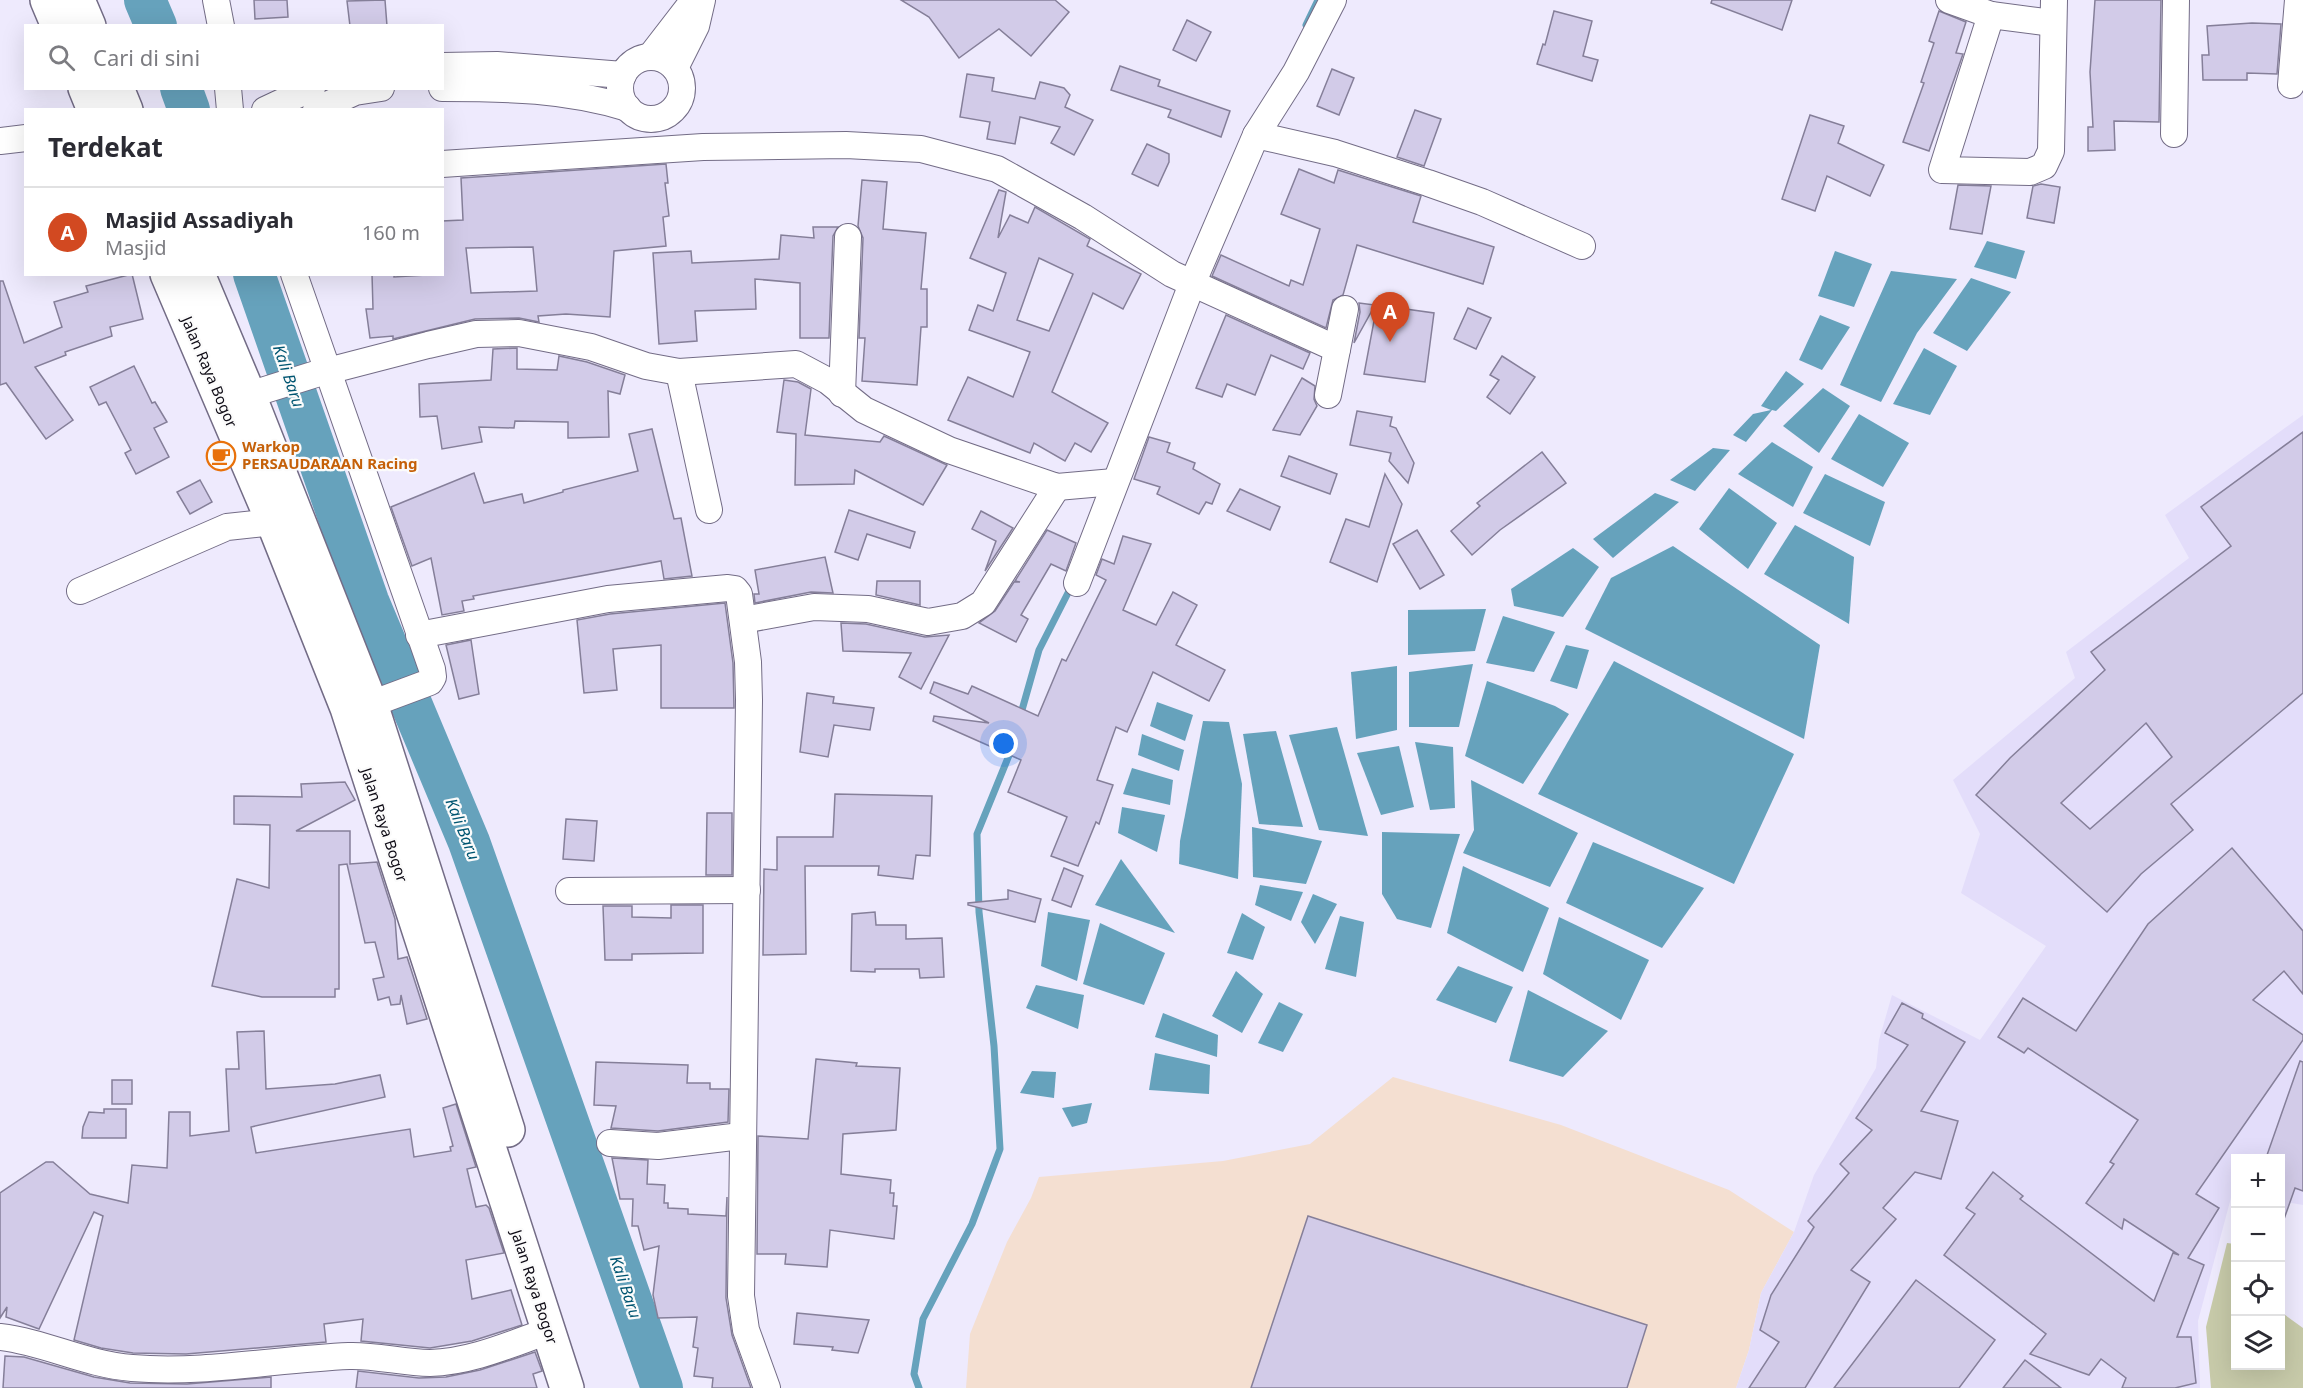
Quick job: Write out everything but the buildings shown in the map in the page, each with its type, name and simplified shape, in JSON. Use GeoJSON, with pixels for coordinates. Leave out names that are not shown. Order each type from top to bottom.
{"type":"FeatureCollection","features":[{"type":"Feature","properties":{"kind":"highway"},"geometry":{"type":"LineString","coordinates":[[47,0],[57,24]]}},
{"type":"Feature","properties":{"kind":"highway"},"geometry":{"type":"LineString","coordinates":[[78,0],[88,24]]}},
{"type":"Feature","properties":{"kind":"highway"},"geometry":{"type":"LineString","coordinates":[[86,90],[93,108]]}},
{"type":"Feature","properties":{"kind":"highway"},"geometry":{"type":"LineString","coordinates":[[118,90],[125,108]]}},
{"type":"Feature","properties":{"kind":"highway","name":"Jalan Raya Bogor"},"geometry":{"type":"LineString","coordinates":[[168,276],[273,522],[346,708],[567,1388]]}},
{"type":"Feature","properties":{"kind":"highway","name":"Jalan Raya Bogor"},"geometry":{"type":"LineString","coordinates":[[199,276],[255,393],[380,701],[591,1388]]}},
{"type":"Feature","properties":{"kind":"street"},"geometry":{"type":"LineString","coordinates":[[216,0],[221,24]]}},
{"type":"Feature","properties":{"kind":"street"},"geometry":{"type":"LineString","coordinates":[[650,57],[694,0]]}},
{"type":"Feature","properties":{"kind":"street"},"geometry":{"type":"LineString","coordinates":[[675,68],[696,26],[702,0]]}},
{"type":"Feature","properties":{"kind":"street"},"geometry":{"type":"LineString","coordinates":[[1077,583],[1184,280],[1256,135],[1296,72],[1334,0]]}},
{"type":"Feature","properties":{"kind":"street"},"geometry":{"type":"LineString","coordinates":[[1949,0],[1991,15],[2054,12],[2051,151],[2044,166],[2030,172],[1942,170],[1991,15]]}},
{"type":"Feature","properties":{"kind":"street"},"geometry":{"type":"LineString","coordinates":[[2174,134],[2176,0]]}},
{"type":"Feature","properties":{"kind":"street"},"geometry":{"type":"LineString","coordinates":[[2291,85],[2298,0]]}},
{"type":"Feature","properties":{"kind":"street"},"geometry":{"type":"LineString","coordinates":[[444,88],[532,88],[606,101],[650,118],[661,117],[672,111],[682,90],[681,78],[675,68],[659,58],[650,57],[630,65],[623,75],[620,86],[622,98],[628,108]]}},
{"type":"Feature","properties":{"kind":"street"},"geometry":{"type":"LineString","coordinates":[[444,66],[497,65],[623,75]]}},
{"type":"Feature","properties":{"kind":"street"},"geometry":{"type":"LineString","coordinates":[[228,90],[230,108]]}},
{"type":"Feature","properties":{"kind":"street"},"geometry":{"type":"LineString","coordinates":[[270,108],[308,90]]}},
{"type":"Feature","properties":{"kind":"street"},"geometry":{"type":"LineString","coordinates":[[320,108],[355,92],[368,90]]}},
{"type":"Feature","properties":{"kind":"street"},"geometry":{"type":"LineString","coordinates":[[1256,135],[1335,153],[1428,183],[1482,202],[1582,246]]}},
{"type":"Feature","properties":{"kind":"street"},"geometry":{"type":"LineString","coordinates":[[0,141],[24,138]]}},
{"type":"Feature","properties":{"kind":"street"},"geometry":{"type":"LineString","coordinates":[[444,164],[703,147],[846,146],[921,149],[997,169],[1184,280],[1337,349]]}},
{"type":"Feature","properties":{"kind":"street"},"geometry":{"type":"LineString","coordinates":[[842,394],[848,237]]}},
{"type":"Feature","properties":{"kind":"street"},"geometry":{"type":"LineString","coordinates":[[295,276],[323,372],[434,676],[430,682],[419,688],[380,701]]}},
{"type":"Feature","properties":{"kind":"street"},"geometry":{"type":"LineString","coordinates":[[1328,395],[1345,309]]}},
{"type":"Feature","properties":{"kind":"street"},"geometry":{"type":"LineString","coordinates":[[255,393],[323,372],[476,334],[519,333],[591,347],[646,366],[679,372],[796,364],[844,349]]}},
{"type":"Feature","properties":{"kind":"street"},"geometry":{"type":"LineString","coordinates":[[796,364],[828,381],[864,410],[939,445],[1064,486],[1111,483]]}},
{"type":"Feature","properties":{"kind":"street"},"geometry":{"type":"LineString","coordinates":[[679,372],[709,510]]}},
{"type":"Feature","properties":{"kind":"street"},"geometry":{"type":"LineString","coordinates":[[743,620],[814,607],[868,609],[928,622],[962,616],[983,603],[1064,486]]}},
{"type":"Feature","properties":{"kind":"street"},"geometry":{"type":"LineString","coordinates":[[80,591],[227,527],[273,522]]}},
{"type":"Feature","properties":{"kind":"street"},"geometry":{"type":"LineString","coordinates":[[418,635],[608,599],[728,588],[735,589],[739,594],[749,700],[741,1136],[741,1278],[743,1319],[767,1388]]}},
{"type":"Feature","properties":{"kind":"street"},"geometry":{"type":"LineString","coordinates":[[569,891],[747,890]]}},
{"type":"Feature","properties":{"kind":"street"},"geometry":{"type":"LineString","coordinates":[[610,1143],[658,1146],[741,1136]]}},
{"type":"Feature","properties":{"kind":"street"},"geometry":{"type":"LineString","coordinates":[[0,1337],[19,1339],[81,1360],[132,1368],[222,1369],[351,1356],[396,1362],[434,1363],[488,1353],[548,1331]]}},
{"type":"Feature","properties":{"kind":"shaded area"},"geometry":{"type":"Polygon","coordinates":[[[2303,415],[2303,1205],[2285,1202],[2285,1154],[2231,1154],[2231,1198],[2198,1321],[2200,1388],[1736,1388],[1749,1350],[1761,1293],[1794,1232],[1814,1175],[1876,1068],[1879,1040],[1892,995],[1980,1040],[2046,946],[1961,893],[1980,834],[1953,780],[2075,678],[2066,652],[2189,558],[2165,515],[2303,415]]]}},
{"type":"Feature","properties":{"kind":"shaded area"},"geometry":{"type":"Polygon","coordinates":[[[1393,1077],[1561,1125],[1729,1190],[1794,1232],[1761,1293],[1749,1350],[1736,1388],[966,1388],[970,1334],[1007,1242],[1031,1198],[1039,1177],[1223,1161],[1310,1144],[1393,1077]]]}},
{"type":"Feature","properties":{"kind":"green space"},"geometry":{"type":"Polygon","coordinates":[[[2227,1243],[2231,1244],[2231,1370],[2285,1370],[2285,1315],[2303,1328],[2303,1388],[2211,1388],[2206,1327],[2227,1243]]]}},
{"type":"Feature","properties":{"kind":"water"},"geometry":{"type":"Polygon","coordinates":[[[1987,241],[2025,251],[2016,279],[1974,267],[1987,241]]]}},
{"type":"Feature","properties":{"kind":"water"},"geometry":{"type":"Polygon","coordinates":[[[1835,251],[1872,264],[1854,307],[1818,296],[1835,251]]]}},
{"type":"Feature","properties":{"kind":"water"},"geometry":{"type":"Polygon","coordinates":[[[1891,271],[1957,279],[1917,333],[1881,402],[1840,385],[1891,271]]]}},
{"type":"Feature","properties":{"kind":"water"},"geometry":{"type":"Polygon","coordinates":[[[1971,278],[2011,292],[1967,351],[1933,333],[1971,278]]]}},
{"type":"Feature","properties":{"kind":"water"},"geometry":{"type":"Polygon","coordinates":[[[1820,315],[1850,327],[1822,370],[1799,360],[1820,315]]]}},
{"type":"Feature","properties":{"kind":"water"},"geometry":{"type":"Polygon","coordinates":[[[1924,348],[1957,366],[1930,415],[1893,404],[1924,348]]]}},
{"type":"Feature","properties":{"kind":"water"},"geometry":{"type":"Polygon","coordinates":[[[1786,371],[1804,384],[1776,411],[1772,410],[1746,442],[1733,435],[1753,414],[1771,410],[1761,406],[1786,371]]]}},
{"type":"Feature","properties":{"kind":"water"},"geometry":{"type":"Polygon","coordinates":[[[1823,388],[1850,406],[1819,453],[1783,426],[1823,388]]]}},
{"type":"Feature","properties":{"kind":"water"},"geometry":{"type":"Polygon","coordinates":[[[1859,414],[1909,443],[1883,487],[1831,459],[1859,414]]]}},
{"type":"Feature","properties":{"kind":"water"},"geometry":{"type":"Polygon","coordinates":[[[1772,442],[1813,467],[1793,507],[1738,474],[1772,442]]]}},
{"type":"Feature","properties":{"kind":"water"},"geometry":{"type":"Polygon","coordinates":[[[1713,448],[1730,450],[1695,491],[1670,480],[1713,448]]]}},
{"type":"Feature","properties":{"kind":"water"},"geometry":{"type":"Polygon","coordinates":[[[1825,474],[1885,502],[1870,546],[1803,513],[1825,474]]]}},
{"type":"Feature","properties":{"kind":"water"},"geometry":{"type":"Polygon","coordinates":[[[1729,488],[1777,523],[1748,569],[1699,529],[1729,488]]]}},
{"type":"Feature","properties":{"kind":"water"},"geometry":{"type":"Polygon","coordinates":[[[1655,493],[1679,502],[1613,558],[1593,539],[1655,493]]]}},
{"type":"Feature","properties":{"kind":"water"},"geometry":{"type":"Polygon","coordinates":[[[1795,525],[1854,557],[1849,624],[1764,574],[1795,525]]]}},
{"type":"Feature","properties":{"kind":"water"},"geometry":{"type":"Polygon","coordinates":[[[1673,546],[1820,645],[1804,739],[1585,629],[1611,578],[1673,546]]]}},
{"type":"Feature","properties":{"kind":"water"},"geometry":{"type":"Polygon","coordinates":[[[1573,548],[1599,567],[1563,617],[1514,606],[1511,589],[1573,548]]]}},
{"type":"Feature","properties":{"kind":"water"},"geometry":{"type":"Polygon","coordinates":[[[1486,609],[1475,651],[1408,655],[1408,610],[1486,609]]]}},
{"type":"Feature","properties":{"kind":"water"},"geometry":{"type":"Polygon","coordinates":[[[1503,616],[1555,632],[1534,672],[1486,663],[1503,616]]]}},
{"type":"Feature","properties":{"kind":"water"},"geometry":{"type":"Polygon","coordinates":[[[1566,645],[1589,650],[1577,689],[1550,681],[1566,645]]]}},
{"type":"Feature","properties":{"kind":"water"},"geometry":{"type":"Polygon","coordinates":[[[1614,661],[1794,754],[1734,884],[1538,794],[1614,661]]]}},
{"type":"Feature","properties":{"kind":"water"},"geometry":{"type":"Polygon","coordinates":[[[1473,664],[1459,727],[1409,727],[1409,672],[1473,664]]]}},
{"type":"Feature","properties":{"kind":"water"},"geometry":{"type":"Polygon","coordinates":[[[1397,666],[1397,730],[1356,739],[1351,672],[1397,666]]]}},
{"type":"Feature","properties":{"kind":"water"},"geometry":{"type":"Polygon","coordinates":[[[1487,681],[1555,706],[1569,714],[1523,784],[1465,756],[1487,681]]]}},
{"type":"Feature","properties":{"kind":"water"},"geometry":{"type":"Polygon","coordinates":[[[1157,702],[1193,715],[1185,741],[1150,726],[1157,702]]]}},
{"type":"Feature","properties":{"kind":"water"},"geometry":{"type":"Polygon","coordinates":[[[1203,721],[1229,722],[1242,784],[1238,879],[1179,864],[1180,841],[1203,721]]]}},
{"type":"Feature","properties":{"kind":"water"},"geometry":{"type":"Polygon","coordinates":[[[1337,727],[1368,836],[1319,830],[1289,735],[1337,727]]]}},
{"type":"Feature","properties":{"kind":"water"},"geometry":{"type":"Polygon","coordinates":[[[1276,731],[1303,827],[1259,824],[1243,734],[1276,731]]]}},
{"type":"Feature","properties":{"kind":"water"},"geometry":{"type":"Polygon","coordinates":[[[1142,734],[1184,750],[1179,771],[1138,755],[1142,734]]]}},
{"type":"Feature","properties":{"kind":"water"},"geometry":{"type":"Polygon","coordinates":[[[1415,742],[1453,747],[1455,808],[1430,810],[1415,742]]]}},
{"type":"Feature","properties":{"kind":"water"},"geometry":{"type":"Polygon","coordinates":[[[1399,746],[1414,807],[1381,815],[1357,753],[1399,746]]]}},
{"type":"Feature","properties":{"kind":"water"},"geometry":{"type":"Polygon","coordinates":[[[1132,768],[1173,780],[1170,805],[1123,794],[1132,768]]]}},
{"type":"Feature","properties":{"kind":"water"},"geometry":{"type":"Polygon","coordinates":[[[1471,780],[1578,833],[1550,887],[1463,853],[1474,830],[1471,780]]]}},
{"type":"Feature","properties":{"kind":"water"},"geometry":{"type":"Polygon","coordinates":[[[1122,807],[1165,815],[1157,852],[1118,833],[1122,807]]]}},
{"type":"Feature","properties":{"kind":"water"},"geometry":{"type":"Polygon","coordinates":[[[1252,827],[1322,841],[1306,884],[1253,877],[1252,827]]]}},
{"type":"Feature","properties":{"kind":"water"},"geometry":{"type":"Polygon","coordinates":[[[1382,832],[1460,834],[1431,928],[1397,919],[1382,894],[1382,832]]]}},
{"type":"Feature","properties":{"kind":"water"},"geometry":{"type":"Polygon","coordinates":[[[1593,842],[1704,888],[1662,948],[1566,903],[1593,842]]]}},
{"type":"Feature","properties":{"kind":"water"},"geometry":{"type":"Polygon","coordinates":[[[1121,859],[1175,933],[1095,905],[1121,859]]]}},
{"type":"Feature","properties":{"kind":"water"},"geometry":{"type":"Polygon","coordinates":[[[1463,866],[1549,908],[1523,972],[1447,933],[1463,866]]]}},
{"type":"Feature","properties":{"kind":"water"},"geometry":{"type":"Polygon","coordinates":[[[1260,885],[1303,892],[1291,921],[1255,905],[1260,885]]]}},
{"type":"Feature","properties":{"kind":"water"},"geometry":{"type":"Polygon","coordinates":[[[1313,894],[1337,904],[1315,944],[1301,922],[1313,894]]]}},
{"type":"Feature","properties":{"kind":"water"},"geometry":{"type":"Polygon","coordinates":[[[1048,912],[1090,920],[1077,981],[1041,966],[1048,912]]]}},
{"type":"Feature","properties":{"kind":"water"},"geometry":{"type":"Polygon","coordinates":[[[1242,913],[1265,927],[1253,960],[1227,953],[1242,913]]]}},
{"type":"Feature","properties":{"kind":"water"},"geometry":{"type":"Polygon","coordinates":[[[1340,916],[1364,922],[1356,977],[1325,969],[1340,916]]]}},
{"type":"Feature","properties":{"kind":"water"},"geometry":{"type":"Polygon","coordinates":[[[1559,917],[1649,960],[1621,1020],[1543,974],[1559,917]]]}},
{"type":"Feature","properties":{"kind":"water"},"geometry":{"type":"Polygon","coordinates":[[[1100,923],[1165,953],[1144,1005],[1083,984],[1100,923]]]}},
{"type":"Feature","properties":{"kind":"water"},"geometry":{"type":"Polygon","coordinates":[[[1458,966],[1513,987],[1496,1023],[1436,1000],[1458,966]]]}},
{"type":"Feature","properties":{"kind":"water"},"geometry":{"type":"Polygon","coordinates":[[[1236,971],[1263,994],[1242,1033],[1212,1016],[1236,971]]]}},
{"type":"Feature","properties":{"kind":"water"},"geometry":{"type":"Polygon","coordinates":[[[1036,985],[1084,995],[1078,1029],[1026,1008],[1036,985]]]}},
{"type":"Feature","properties":{"kind":"water"},"geometry":{"type":"Polygon","coordinates":[[[1528,990],[1608,1031],[1563,1077],[1509,1061],[1528,990]]]}},
{"type":"Feature","properties":{"kind":"water"},"geometry":{"type":"Polygon","coordinates":[[[1279,1002],[1303,1014],[1283,1052],[1258,1043],[1279,1002]]]}},
{"type":"Feature","properties":{"kind":"water"},"geometry":{"type":"Polygon","coordinates":[[[1163,1013],[1218,1035],[1217,1057],[1155,1037],[1163,1013]]]}},
{"type":"Feature","properties":{"kind":"water"},"geometry":{"type":"Polygon","coordinates":[[[1155,1053],[1210,1065],[1209,1094],[1149,1090],[1155,1053]]]}},
{"type":"Feature","properties":{"kind":"water"},"geometry":{"type":"Polygon","coordinates":[[[1032,1071],[1056,1072],[1054,1098],[1020,1093],[1032,1071]]]}},
{"type":"Feature","properties":{"kind":"water"},"geometry":{"type":"Polygon","coordinates":[[[1092,1103],[1087,1123],[1072,1127],[1062,1108],[1092,1103]]]}},
{"type":"Feature","properties":{"kind":"waterway","name":"Kali Baru"},"geometry":{"type":"LineString","coordinates":[[145,0],[155,24]]}},
{"type":"Feature","properties":{"kind":"waterway"},"geometry":{"type":"LineString","coordinates":[[1306,25],[1318,0]]}},
{"type":"Feature","properties":{"kind":"waterway","name":"Kali Baru"},"geometry":{"type":"LineString","coordinates":[[182,90],[188,108]]}},
{"type":"Feature","properties":{"kind":"waterway","name":"Kali Baru"},"geometry":{"type":"LineString","coordinates":[[255,276],[368,601],[469,842],[662,1388]]}},
{"type":"Feature","properties":{"kind":"waterway"},"geometry":{"type":"LineString","coordinates":[[1020,717],[1039,650],[1072,585]]}},
{"type":"Feature","properties":{"kind":"waterway"},"geometry":{"type":"LineString","coordinates":[[919,1388],[914,1374],[923,1319],[972,1224],[1000,1149],[994,1046],[979,912],[977,834],[1012,748]]}},
{"type":"Feature","properties":{"kind":"place","name":"Masjid Assadiyah"},"geometry":{"type":"Point","coordinates":[1390,342]}},
{"type":"Feature","properties":{"kind":"place","name":"Warkop PERSAUDARAAN Racing"},"geometry":{"type":"Point","coordinates":[221,456]}}]}
